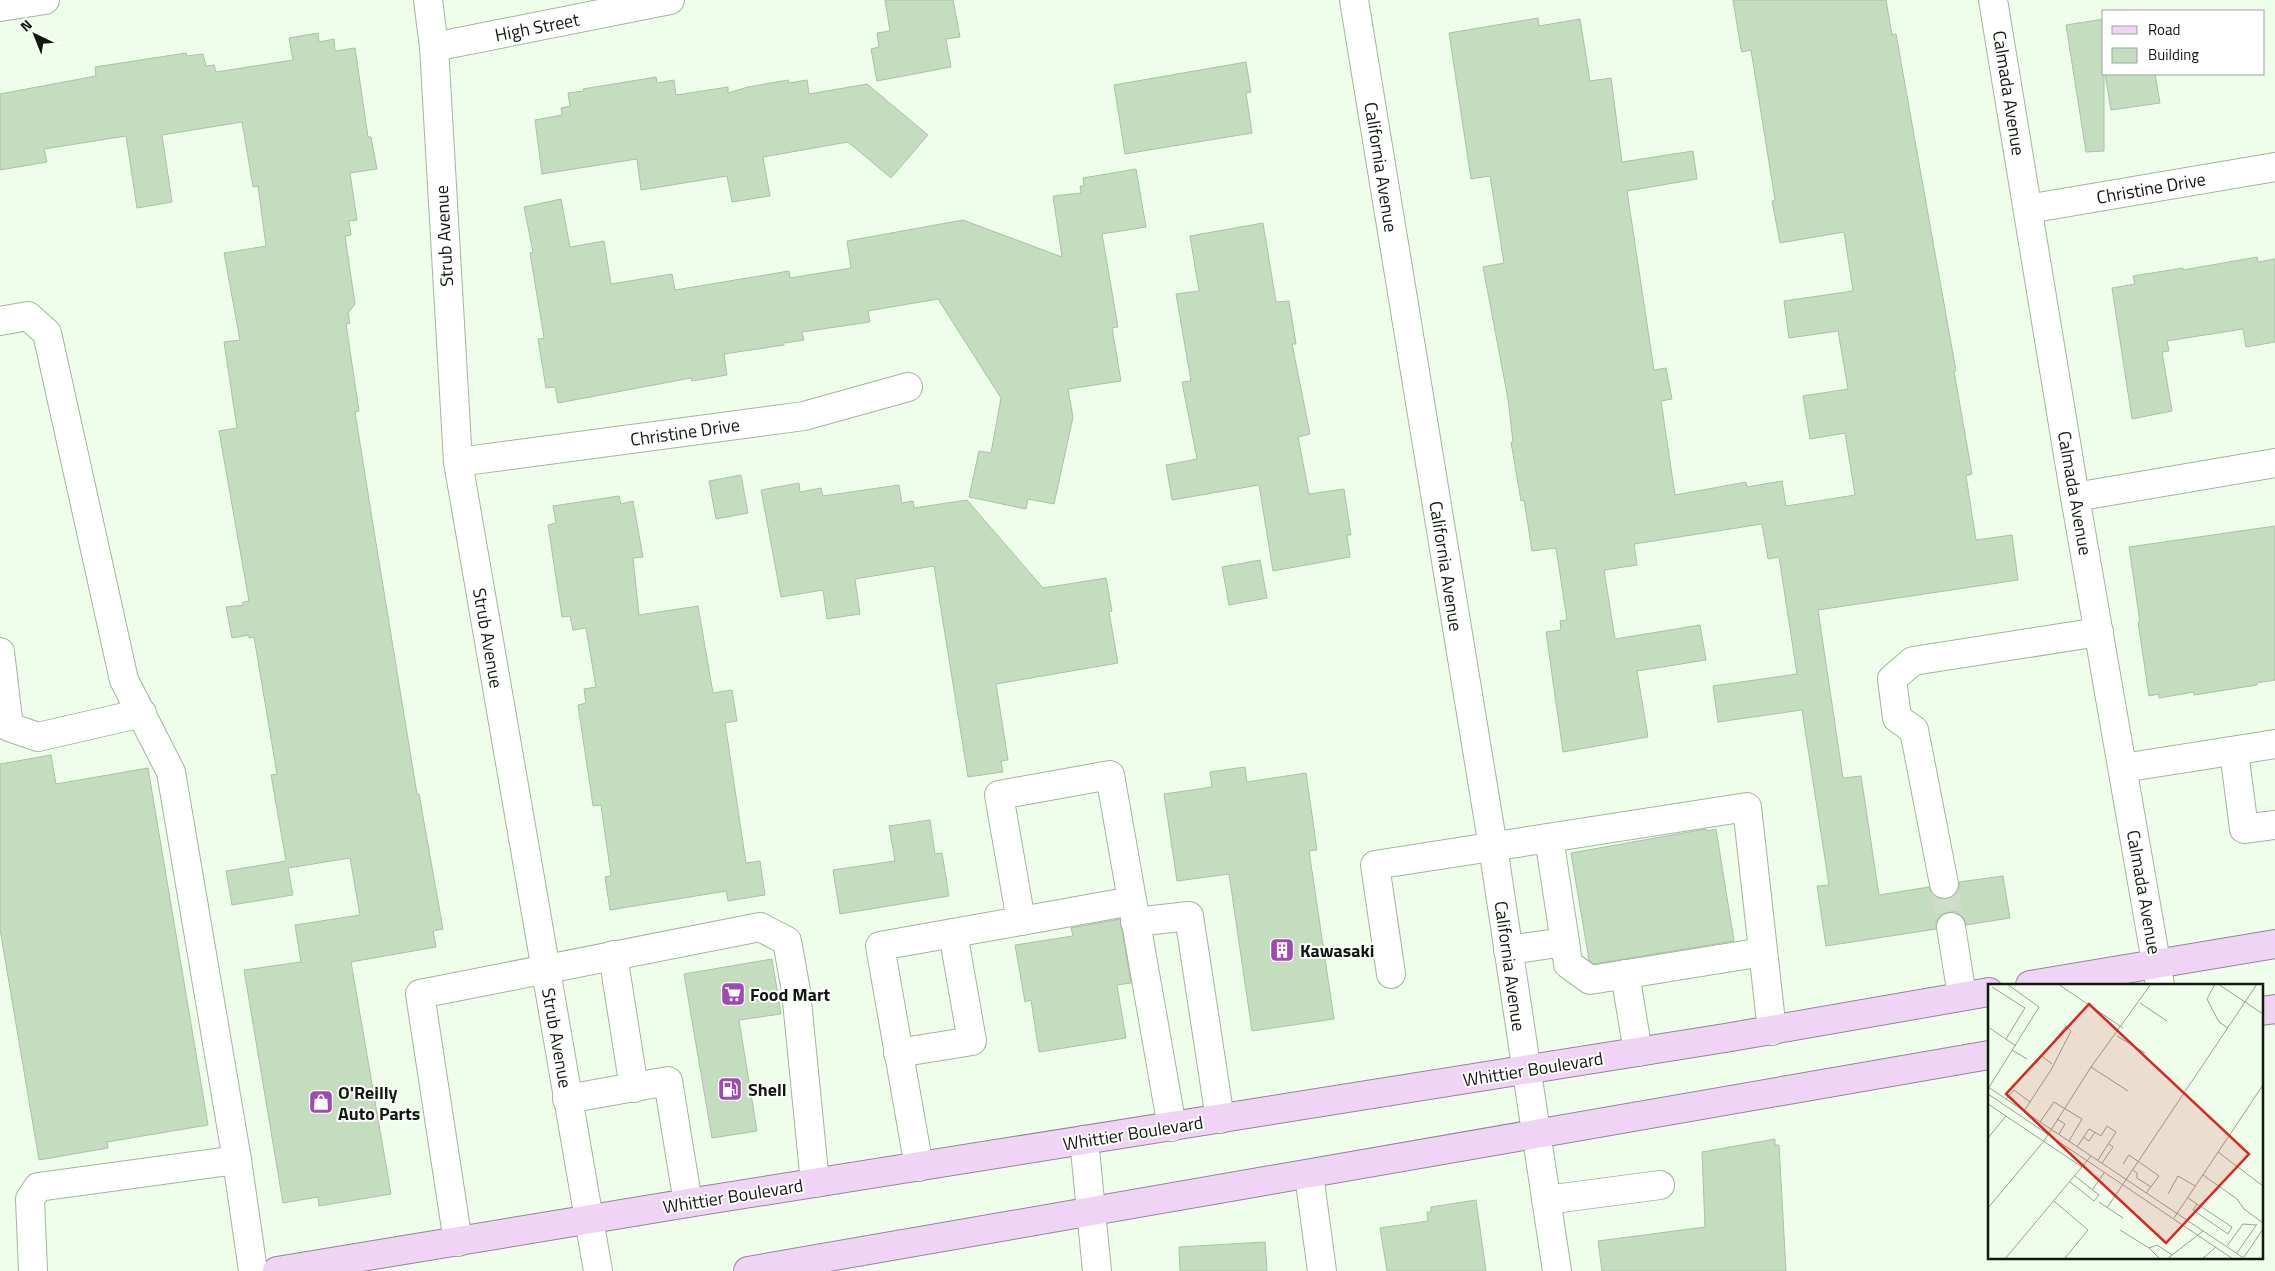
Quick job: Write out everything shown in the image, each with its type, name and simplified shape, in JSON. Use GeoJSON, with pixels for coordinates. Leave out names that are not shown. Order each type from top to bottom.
{"type":"FeatureCollection","features":[{"type":"Feature","properties":{"kind":"main road"},"geometry":{"type":"LineString","coordinates":[[2042,984],[2159,974],[2275,944]]}},
{"type":"Feature","properties":{"kind":"main road","name":"Whittier Boulevard"},"geometry":{"type":"LineString","coordinates":[[277,1271],[688,1203],[1772,1031],[1988,992]]}},
{"type":"Feature","properties":{"kind":"main road"},"geometry":{"type":"LineString","coordinates":[[2262,1011],[2275,1010]]}},
{"type":"Feature","properties":{"kind":"main road"},"geometry":{"type":"LineString","coordinates":[[748,1271],[1092,1214],[1535,1133],[1988,1055]]}},
{"type":"Feature","properties":{"kind":"street"},"geometry":{"type":"LineString","coordinates":[[0,7],[45,0]]}},
{"type":"Feature","properties":{"kind":"street","name":"Strub Avenue"},"geometry":{"type":"LineString","coordinates":[[428,0],[434,47],[458,462],[544,969],[598,1271]]}},
{"type":"Feature","properties":{"kind":"street","name":"High Street"},"geometry":{"type":"LineString","coordinates":[[434,47],[670,0]]}},
{"type":"Feature","properties":{"kind":"street","name":"California Avenue"},"geometry":{"type":"LineString","coordinates":[[1354,0],[1492,848],[1557,1271]]}},
{"type":"Feature","properties":{"kind":"street","name":"Calmada Avenue"},"geometry":{"type":"LineString","coordinates":[[1993,0],[2075,497],[2159,974]]}},
{"type":"Feature","properties":{"kind":"street","name":"Christine Drive"},"geometry":{"type":"LineString","coordinates":[[2028,209],[2275,167]]}},
{"type":"Feature","properties":{"kind":"street"},"geometry":{"type":"LineString","coordinates":[[0,321],[28,316],[47,333],[124,680],[171,772],[253,1271]]}},
{"type":"Feature","properties":{"kind":"street","name":"Christine Drive"},"geometry":{"type":"LineString","coordinates":[[458,462],[804,416],[908,387]]}},
{"type":"Feature","properties":{"kind":"street"},"geometry":{"type":"LineString","coordinates":[[2075,497],[2275,464]]}},
{"type":"Feature","properties":{"kind":"street"},"geometry":{"type":"LineString","coordinates":[[1944,884],[1914,730],[1897,718],[1892,679],[1913,660],[2099,632]]}},
{"type":"Feature","properties":{"kind":"street"},"geometry":{"type":"LineString","coordinates":[[0,652],[9,727],[38,737],[142,712]]}},
{"type":"Feature","properties":{"kind":"street"},"geometry":{"type":"LineString","coordinates":[[2123,768],[2275,744]]}},
{"type":"Feature","properties":{"kind":"street"},"geometry":{"type":"LineString","coordinates":[[2234,751],[2244,829],[2275,825]]}},
{"type":"Feature","properties":{"kind":"street"},"geometry":{"type":"LineString","coordinates":[[1021,921],[999,795],[1110,775],[1172,1127]]}},
{"type":"Feature","properties":{"kind":"street"},"geometry":{"type":"LineString","coordinates":[[1390,974],[1375,865],[1747,807],[1772,1031]]}},
{"type":"Feature","properties":{"kind":"street"},"geometry":{"type":"LineString","coordinates":[[1549,838],[1568,964],[1590,980],[1763,952]]}},
{"type":"Feature","properties":{"kind":"street"},"geometry":{"type":"LineString","coordinates":[[919,1167],[880,946],[1021,921],[1134,912],[1189,916],[1220,1119]]}},
{"type":"Feature","properties":{"kind":"street"},"geometry":{"type":"LineString","coordinates":[[458,1242],[420,994],[760,927],[787,941],[796,991],[814,1183]]}},
{"type":"Feature","properties":{"kind":"street"},"geometry":{"type":"LineString","coordinates":[[1951,927],[1962,996]]}},
{"type":"Feature","properties":{"kind":"street"},"geometry":{"type":"LineString","coordinates":[[898,1054],[972,1041],[953,933]]}},
{"type":"Feature","properties":{"kind":"street"},"geometry":{"type":"LineString","coordinates":[[1508,950],[1565,942]]}},
{"type":"Feature","properties":{"kind":"street"},"geometry":{"type":"LineString","coordinates":[[612,956],[634,1088]]}},
{"type":"Feature","properties":{"kind":"street"},"geometry":{"type":"LineString","coordinates":[[1625,974],[1638,1052]]}},
{"type":"Feature","properties":{"kind":"street"},"geometry":{"type":"LineString","coordinates":[[567,1099],[668,1081],[688,1203]]}},
{"type":"Feature","properties":{"kind":"street"},"geometry":{"type":"LineString","coordinates":[[1084,1140],[1098,1271]]}},
{"type":"Feature","properties":{"kind":"street"},"geometry":{"type":"LineString","coordinates":[[33,1271],[30,1198],[38,1187],[236,1160]]}},
{"type":"Feature","properties":{"kind":"street"},"geometry":{"type":"LineString","coordinates":[[1309,1174],[1322,1271]]}},
{"type":"Feature","properties":{"kind":"street"},"geometry":{"type":"LineString","coordinates":[[1546,1200],[1660,1185]]}},
{"type":"Feature","properties":{"kind":"building"},"geometry":{"type":"Polygon","coordinates":[[[885,0],[953,0],[960,37],[946,39],[951,67],[877,81],[871,49],[879,47],[877,33],[890,31],[885,0]]]}},
{"type":"Feature","properties":{"kind":"building"},"geometry":{"type":"Polygon","coordinates":[[[1733,0],[1886,0],[1892,35],[1896,34],[1956,371],[1954,371],[1972,474],[1966,476],[1976,540],[2012,535],[2018,580],[1818,610],[1843,778],[1861,776],[1879,895],[1929,887],[1933,895],[1938,899],[1946,899],[1955,895],[1959,890],[1959,882],[2003,876],[2010,918],[1966,925],[1963,917],[1956,912],[1949,912],[1941,915],[1936,922],[1936,929],[1826,946],[1817,886],[1829,885],[1802,710],[1718,722],[1713,686],[1797,674],[1779,557],[1768,559],[1762,524],[1634,544],[1637,565],[1604,570],[1615,639],[1700,625],[1706,660],[1637,671],[1648,737],[1563,752],[1546,632],[1561,630],[1560,621],[1567,620],[1556,548],[1532,551],[1524,500],[1521,501],[1511,442],[1513,442],[1508,399],[1483,267],[1504,263],[1490,176],[1471,179],[1449,33],[1538,18],[1539,26],[1580,19],[1590,81],[1611,78],[1622,162],[1693,151],[1697,179],[1627,191],[1654,370],[1666,368],[1672,399],[1661,401],[1675,495],[1746,482],[1747,487],[1782,481],[1786,506],[1855,495],[1845,433],[1810,439],[1803,396],[1848,389],[1838,331],[1789,338],[1784,301],[1853,291],[1844,232],[1780,243],[1772,201],[1775,200],[1751,50],[1742,52],[1733,0]]]}},
{"type":"Feature","properties":{"kind":"building"},"geometry":{"type":"Polygon","coordinates":[[[2102,19],[2104,151],[2086,152],[2066,25],[2102,19]]]}},
{"type":"Feature","properties":{"kind":"building"},"geometry":{"type":"Polygon","coordinates":[[[318,33],[319,42],[334,39],[335,51],[355,48],[368,137],[371,137],[377,169],[350,173],[357,220],[349,221],[351,235],[345,236],[355,304],[348,313],[350,323],[346,324],[359,411],[355,412],[375,537],[417,794],[419,794],[443,929],[433,931],[436,947],[351,962],[391,1194],[319,1206],[318,1197],[283,1203],[244,970],[301,962],[295,925],[360,915],[350,858],[288,868],[293,895],[232,905],[226,871],[286,861],[271,775],[277,774],[254,637],[249,638],[249,635],[232,638],[226,607],[243,605],[243,602],[249,601],[219,431],[237,428],[224,342],[240,340],[224,253],[266,246],[258,186],[253,187],[242,122],[162,135],[172,202],[137,208],[126,136],[44,149],[47,162],[0,170],[0,94],[96,76],[95,67],[186,53],[187,56],[203,54],[206,66],[214,65],[216,72],[293,60],[289,38],[318,33]]]}},
{"type":"Feature","properties":{"kind":"building"},"geometry":{"type":"Polygon","coordinates":[[[1246,62],[1251,92],[1246,93],[1252,133],[1125,154],[1114,85],[1246,62]]]}},
{"type":"Feature","properties":{"kind":"building"},"geometry":{"type":"Polygon","coordinates":[[[2105,75],[2155,75],[2160,103],[2111,110],[2105,75]]]}},
{"type":"Feature","properties":{"kind":"building"},"geometry":{"type":"Polygon","coordinates":[[[656,77],[657,83],[674,80],[676,95],[728,87],[728,93],[748,87],[788,80],[789,83],[807,80],[809,94],[867,84],[928,135],[891,178],[848,142],[763,157],[770,196],[732,202],[727,176],[641,190],[637,159],[542,174],[535,120],[562,115],[561,108],[570,106],[568,93],[656,77]]]}},
{"type":"Feature","properties":{"kind":"building"},"geometry":{"type":"Polygon","coordinates":[[[1136,169],[1146,227],[1102,234],[1118,327],[1112,328],[1121,381],[1068,389],[1073,417],[1054,504],[1028,499],[1026,509],[969,497],[979,451],[991,453],[1001,398],[938,299],[868,311],[870,322],[802,332],[804,340],[724,354],[727,375],[692,381],[691,378],[558,403],[555,387],[546,388],[538,339],[544,338],[530,253],[533,252],[524,207],[561,199],[570,247],[604,241],[611,284],[672,274],[675,290],[789,271],[790,278],[851,268],[847,241],[963,220],[1062,257],[1053,196],[1081,193],[1080,186],[1084,186],[1083,178],[1136,169]]]}},
{"type":"Feature","properties":{"kind":"building"},"geometry":{"type":"Polygon","coordinates":[[[1263,223],[1276,302],[1289,301],[1296,344],[1292,344],[1310,434],[1298,437],[1309,494],[1344,489],[1351,535],[1347,535],[1350,557],[1273,571],[1259,485],[1172,500],[1166,465],[1197,459],[1182,382],[1191,381],[1176,294],[1199,291],[1190,236],[1263,223]]]}},
{"type":"Feature","properties":{"kind":"building"},"geometry":{"type":"Polygon","coordinates":[[[2257,257],[2258,262],[2275,259],[2275,342],[2246,347],[2243,329],[2167,341],[2169,351],[2162,352],[2172,411],[2132,419],[2112,288],[2135,284],[2133,276],[2183,268],[2183,270],[2257,257]]]}},
{"type":"Feature","properties":{"kind":"building"},"geometry":{"type":"Polygon","coordinates":[[[741,475],[748,513],[716,519],[709,481],[741,475]]]}},
{"type":"Feature","properties":{"kind":"building"},"geometry":{"type":"Polygon","coordinates":[[[799,483],[800,492],[821,488],[823,496],[899,485],[902,503],[913,501],[914,508],[967,500],[1043,588],[1106,578],[1112,611],[1109,612],[1118,663],[996,684],[1008,760],[1001,761],[1003,772],[968,777],[934,566],[855,579],[860,614],[827,619],[823,590],[781,597],[761,490],[799,483]]]}},
{"type":"Feature","properties":{"kind":"building"},"geometry":{"type":"Polygon","coordinates":[[[619,496],[621,504],[633,501],[643,557],[633,558],[639,615],[698,606],[713,693],[732,690],[737,721],[725,723],[746,863],[760,861],[765,895],[728,901],[726,891],[610,910],[605,877],[611,876],[601,805],[593,806],[578,705],[586,703],[584,689],[596,687],[586,628],[573,630],[570,616],[562,617],[548,525],[556,523],[553,506],[619,496]]]}},
{"type":"Feature","properties":{"kind":"building"},"geometry":{"type":"Polygon","coordinates":[[[2275,526],[2275,680],[2257,683],[2257,685],[2194,695],[2194,692],[2159,698],[2159,694],[2149,696],[2129,547],[2275,526]]]}},
{"type":"Feature","properties":{"kind":"building"},"geometry":{"type":"Polygon","coordinates":[[[1260,560],[1267,598],[1229,605],[1222,567],[1260,560]]]}},
{"type":"Feature","properties":{"kind":"building"},"geometry":{"type":"Polygon","coordinates":[[[51,755],[56,784],[148,768],[208,1125],[107,1142],[108,1148],[39,1160],[0,929],[0,764],[51,755]]]}},
{"type":"Feature","properties":{"kind":"building","name":"Kawasaki"},"geometry":{"type":"Polygon","coordinates":[[[1245,767],[1247,782],[1306,773],[1317,850],[1309,851],[1334,1019],[1252,1031],[1229,874],[1177,881],[1164,794],[1212,787],[1210,772],[1245,767]]]}},
{"type":"Feature","properties":{"kind":"building"},"geometry":{"type":"Polygon","coordinates":[[[930,820],[935,854],[942,853],[949,896],[840,914],[833,870],[895,861],[889,826],[930,820]]]}},
{"type":"Feature","properties":{"kind":"building"},"geometry":{"type":"Polygon","coordinates":[[[1706,829],[1707,831],[1716,829],[1734,941],[1594,964],[1589,960],[1571,853],[1706,829]]]}},
{"type":"Feature","properties":{"kind":"building"},"geometry":{"type":"Polygon","coordinates":[[[1120,919],[1131,983],[1117,985],[1126,1038],[1039,1052],[1031,1000],[1025,1002],[1015,945],[1073,936],[1071,928],[1120,919]]]}},
{"type":"Feature","properties":{"kind":"building"},"geometry":{"type":"Polygon","coordinates":[[[772,959],[781,1014],[739,1020],[757,1131],[712,1138],[684,974],[772,959]]]}},
{"type":"Feature","properties":{"kind":"building"},"geometry":{"type":"Polygon","coordinates":[[[1775,1139],[1775,1145],[1779,1145],[1786,1271],[1602,1271],[1598,1241],[1705,1227],[1702,1152],[1775,1139]]]}},
{"type":"Feature","properties":{"kind":"building"},"geometry":{"type":"Polygon","coordinates":[[[1476,1200],[1486,1271],[1387,1271],[1380,1228],[1428,1221],[1427,1212],[1431,1212],[1431,1207],[1476,1200]]]}},
{"type":"Feature","properties":{"kind":"building"},"geometry":{"type":"Polygon","coordinates":[[[1265,1242],[1267,1271],[1180,1271],[1179,1247],[1265,1242]]]}},
{"type":"Feature","properties":{"kind":"tunnel"},"geometry":{"type":"LineString","coordinates":[[1944,884],[1951,927]]}},
{"type":"Feature","properties":{"kind":"place","name":"Kawasaki"},"geometry":{"type":"Point","coordinates":[1282,950]}},
{"type":"Feature","properties":{"kind":"place","name":"Food Mart"},"geometry":{"type":"Point","coordinates":[733,994]}},
{"type":"Feature","properties":{"kind":"place","name":"Shell"},"geometry":{"type":"Point","coordinates":[730,1089]}},
{"type":"Feature","properties":{"kind":"place","name":"O'Reilly Auto Parts"},"geometry":{"type":"Point","coordinates":[321,1102]}}]}
